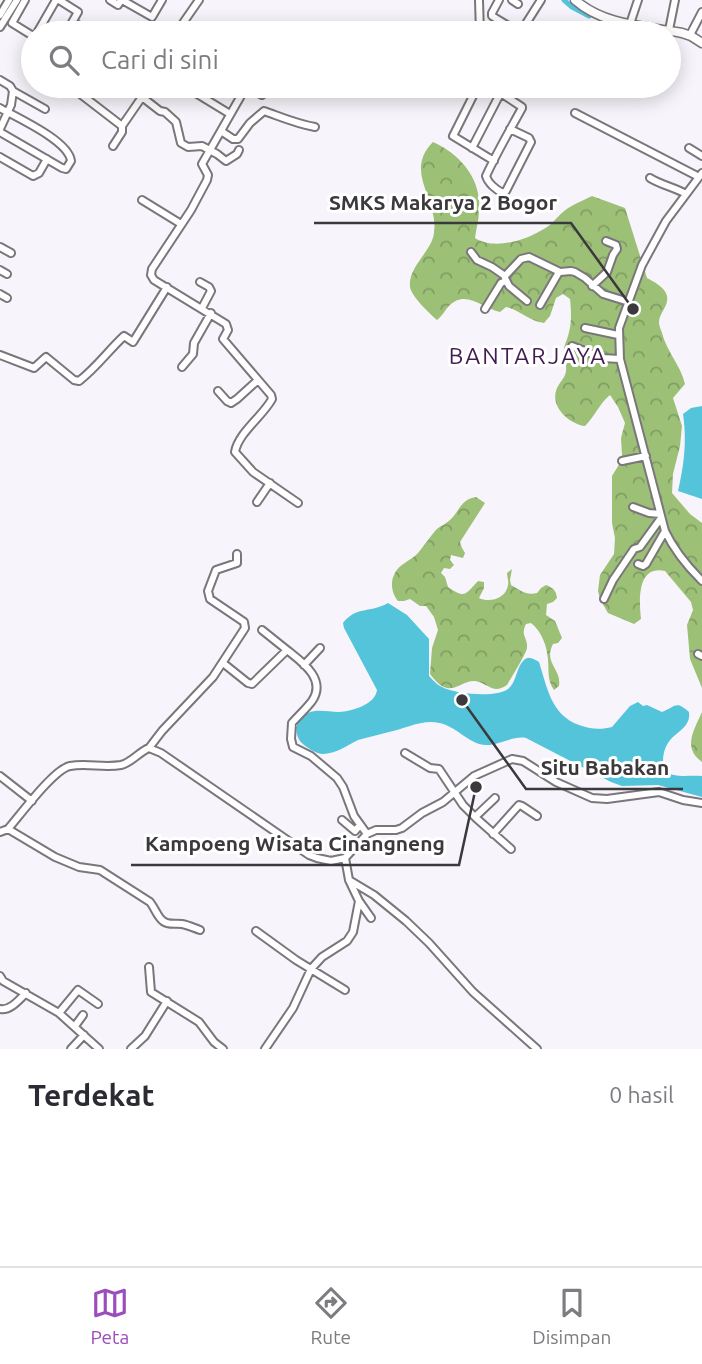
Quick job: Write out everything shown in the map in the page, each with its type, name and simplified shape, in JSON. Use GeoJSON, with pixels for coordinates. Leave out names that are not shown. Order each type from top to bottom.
{"type":"FeatureCollection","features":[{"type":"Feature","properties":{"kind":"main road"},"geometry":{"type":"LineString","coordinates":[[575,0],[601,17],[618,21]]}},
{"type":"Feature","properties":{"kind":"main road"},"geometry":{"type":"LineString","coordinates":[[681,33],[702,43]]}},
{"type":"Feature","properties":{"kind":"street"},"geometry":{"type":"LineString","coordinates":[[0,26],[17,0]]}},
{"type":"Feature","properties":{"kind":"street"},"geometry":{"type":"LineString","coordinates":[[21,28],[12,23],[25,0]]}},
{"type":"Feature","properties":{"kind":"street"},"geometry":{"type":"LineString","coordinates":[[44,21],[57,0],[78,12],[73,21]]}},
{"type":"Feature","properties":{"kind":"street"},"geometry":{"type":"LineString","coordinates":[[110,0],[118,5],[122,0],[135,3],[152,18],[162,0]]}},
{"type":"Feature","properties":{"kind":"street"},"geometry":{"type":"LineString","coordinates":[[184,21],[200,0]]}},
{"type":"Feature","properties":{"kind":"street"},"geometry":{"type":"LineString","coordinates":[[479,0],[480,21]]}},
{"type":"Feature","properties":{"kind":"street"},"geometry":{"type":"LineString","coordinates":[[499,0],[492,16],[500,21]]}},
{"type":"Feature","properties":{"kind":"street"},"geometry":{"type":"LineString","coordinates":[[528,21],[541,0]]}},
{"type":"Feature","properties":{"kind":"street"},"geometry":{"type":"LineString","coordinates":[[631,21],[638,0]]}},
{"type":"Feature","properties":{"kind":"street"},"geometry":{"type":"LineString","coordinates":[[671,21],[674,0]]}},
{"type":"Feature","properties":{"kind":"street"},"geometry":{"type":"LineString","coordinates":[[0,15],[7,1]]}},
{"type":"Feature","properties":{"kind":"street"},"geometry":{"type":"LineString","coordinates":[[690,36],[702,12]]}},
{"type":"Feature","properties":{"kind":"street"},"geometry":{"type":"LineString","coordinates":[[0,79],[21,96]]}},
{"type":"Feature","properties":{"kind":"street"},"geometry":{"type":"LineString","coordinates":[[0,108],[8,113],[61,143],[72,159],[67,167],[64,169],[0,130],[8,113],[13,91]]}},
{"type":"Feature","properties":{"kind":"street"},"geometry":{"type":"LineString","coordinates":[[25,98],[45,109]]}},
{"type":"Feature","properties":{"kind":"street"},"geometry":{"type":"LineString","coordinates":[[86,98],[122,126]]}},
{"type":"Feature","properties":{"kind":"street"},"geometry":{"type":"LineString","coordinates":[[113,146],[122,132],[122,126],[141,98]]}},
{"type":"Feature","properties":{"kind":"street"},"geometry":{"type":"LineString","coordinates":[[143,98],[176,122],[181,143],[191,148],[201,145],[226,162],[239,150]]}},
{"type":"Feature","properties":{"kind":"street"},"geometry":{"type":"LineString","coordinates":[[204,98],[230,114]]}},
{"type":"Feature","properties":{"kind":"street"},"geometry":{"type":"LineString","coordinates":[[237,98],[222,131],[202,164],[208,174],[207,180],[150,275],[226,324],[228,330],[223,340],[272,399],[241,438],[235,452],[253,472],[298,503]]}},
{"type":"Feature","properties":{"kind":"street"},"geometry":{"type":"LineString","coordinates":[[472,98],[453,135],[494,161]]}},
{"type":"Feature","properties":{"kind":"street"},"geometry":{"type":"LineString","coordinates":[[472,148],[498,98]]}},
{"type":"Feature","properties":{"kind":"street"},"geometry":{"type":"LineString","coordinates":[[509,98],[522,107],[510,129],[486,177],[495,189],[503,193],[531,142],[529,138],[510,129]]}},
{"type":"Feature","properties":{"kind":"street"},"geometry":{"type":"LineString","coordinates":[[222,131],[233,139],[238,139],[264,111],[298,124],[315,127]]}},
{"type":"Feature","properties":{"kind":"street"},"geometry":{"type":"LineString","coordinates":[[575,113],[701,175],[657,236],[642,265],[618,335],[620,359],[665,531],[681,558],[702,581]]}},
{"type":"Feature","properties":{"kind":"street"},"geometry":{"type":"LineString","coordinates":[[689,148],[702,156]]}},
{"type":"Feature","properties":{"kind":"street"},"geometry":{"type":"LineString","coordinates":[[0,159],[35,176],[47,159]]}},
{"type":"Feature","properties":{"kind":"street"},"geometry":{"type":"LineString","coordinates":[[650,178],[686,194]]}},
{"type":"Feature","properties":{"kind":"street"},"geometry":{"type":"LineString","coordinates":[[142,200],[181,224]]}},
{"type":"Feature","properties":{"kind":"street"},"geometry":{"type":"LineString","coordinates":[[592,286],[607,272],[618,247],[606,242]]}},
{"type":"Feature","properties":{"kind":"street"},"geometry":{"type":"LineString","coordinates":[[0,247],[12,253]]}},
{"type":"Feature","properties":{"kind":"street"},"geometry":{"type":"LineString","coordinates":[[471,252],[474,258],[492,267],[527,301]]}},
{"type":"Feature","properties":{"kind":"street"},"geometry":{"type":"LineString","coordinates":[[485,309],[500,283],[524,257],[534,259],[559,272],[575,272],[603,294],[629,302]]}},
{"type":"Feature","properties":{"kind":"street"},"geometry":{"type":"LineString","coordinates":[[540,305],[559,272]]}},
{"type":"Feature","properties":{"kind":"street"},"geometry":{"type":"LineString","coordinates":[[200,282],[211,291],[202,308]]}},
{"type":"Feature","properties":{"kind":"street"},"geometry":{"type":"LineString","coordinates":[[0,355],[34,368],[46,356],[79,382],[124,336],[133,342],[166,287]]}},
{"type":"Feature","properties":{"kind":"street"},"geometry":{"type":"LineString","coordinates":[[182,368],[193,354],[194,343],[211,313]]}},
{"type":"Feature","properties":{"kind":"street"},"geometry":{"type":"LineString","coordinates":[[585,328],[618,335]]}},
{"type":"Feature","properties":{"kind":"street"},"geometry":{"type":"LineString","coordinates":[[572,346],[602,358],[620,359]]}},
{"type":"Feature","properties":{"kind":"street"},"geometry":{"type":"LineString","coordinates":[[218,391],[231,403],[255,377]]}},
{"type":"Feature","properties":{"kind":"street"},"geometry":{"type":"LineString","coordinates":[[622,461],[646,456]]}},
{"type":"Feature","properties":{"kind":"street"},"geometry":{"type":"LineString","coordinates":[[257,502],[270,483]]}},
{"type":"Feature","properties":{"kind":"street"},"geometry":{"type":"LineString","coordinates":[[633,507],[661,516]]}},
{"type":"Feature","properties":{"kind":"street"},"geometry":{"type":"LineString","coordinates":[[604,599],[634,549],[640,547],[661,516]]}},
{"type":"Feature","properties":{"kind":"street"},"geometry":{"type":"LineString","coordinates":[[638,564],[646,564],[665,531]]}},
{"type":"Feature","properties":{"kind":"street"},"geometry":{"type":"LineString","coordinates":[[0,832],[8,828],[55,775],[66,767],[122,765],[149,748],[205,687],[244,630],[245,624],[210,599],[208,591],[216,570],[237,563],[237,554]]}},
{"type":"Feature","properties":{"kind":"street"},"geometry":{"type":"LineString","coordinates":[[262,630],[304,665],[314,677],[317,689],[310,704],[292,723],[291,744],[295,749],[311,756],[337,778],[367,834]]}},
{"type":"Feature","properties":{"kind":"street"},"geometry":{"type":"LineString","coordinates":[[304,665],[320,648]]}},
{"type":"Feature","properties":{"kind":"street"},"geometry":{"type":"LineString","coordinates":[[223,663],[252,684],[287,650]]}},
{"type":"Feature","properties":{"kind":"street"},"geometry":{"type":"LineString","coordinates":[[149,748],[161,753],[309,855],[331,860],[345,858],[367,834],[376,830],[402,828],[456,793],[481,772],[517,759],[556,782],[592,798],[607,799],[659,792],[702,803]]}},
{"type":"Feature","properties":{"kind":"street"},"geometry":{"type":"LineString","coordinates":[[405,754],[430,768],[439,769],[463,805],[511,849]]}},
{"type":"Feature","properties":{"kind":"street"},"geometry":{"type":"LineString","coordinates":[[0,776],[32,801]]}},
{"type":"Feature","properties":{"kind":"street"},"geometry":{"type":"LineString","coordinates":[[475,817],[495,798]]}},
{"type":"Feature","properties":{"kind":"street"},"geometry":{"type":"LineString","coordinates":[[493,834],[519,805],[537,816]]}},
{"type":"Feature","properties":{"kind":"street"},"geometry":{"type":"LineString","coordinates":[[342,820],[355,831],[360,825]]}},
{"type":"Feature","properties":{"kind":"street"},"geometry":{"type":"LineString","coordinates":[[8,828],[55,857],[79,867],[100,870],[150,902],[160,919],[167,923],[182,924],[200,930]]}},
{"type":"Feature","properties":{"kind":"street"},"geometry":{"type":"LineString","coordinates":[[345,858],[349,880],[371,918]]}},
{"type":"Feature","properties":{"kind":"street"},"geometry":{"type":"LineString","coordinates":[[349,880],[374,895],[406,921],[473,992],[537,1049]]}},
{"type":"Feature","properties":{"kind":"street"},"geometry":{"type":"LineString","coordinates":[[265,1049],[293,1008],[311,969],[322,957],[351,937],[359,901]]}},
{"type":"Feature","properties":{"kind":"street"},"geometry":{"type":"LineString","coordinates":[[256,930],[296,960],[345,990]]}},
{"type":"Feature","properties":{"kind":"street"},"geometry":{"type":"LineString","coordinates":[[149,967],[151,992],[199,1023],[223,1049]]}},
{"type":"Feature","properties":{"kind":"street"},"geometry":{"type":"LineString","coordinates":[[0,976],[4,981],[59,1013],[99,1049]]}},
{"type":"Feature","properties":{"kind":"street"},"geometry":{"type":"LineString","coordinates":[[59,1013],[78,990],[98,1004]]}},
{"type":"Feature","properties":{"kind":"street"},"geometry":{"type":"LineString","coordinates":[[0,1009],[6,1010],[26,993]]}},
{"type":"Feature","properties":{"kind":"street"},"geometry":{"type":"LineString","coordinates":[[131,1049],[145,1036],[167,1001]]}},
{"type":"Feature","properties":{"kind":"street"},"geometry":{"type":"LineString","coordinates":[[75,1026],[83,1016]]}},
{"type":"Feature","properties":{"kind":"street"},"geometry":{"type":"LineString","coordinates":[[71,1049],[84,1035]]}},
{"type":"Feature","properties":{"kind":"green space"},"geometry":{"type":"Polygon","coordinates":[[[433,142],[452,153],[473,178],[479,199],[475,238],[482,242],[499,244],[526,238],[548,226],[569,207],[592,196],[625,208],[647,278],[662,287],[666,293],[667,303],[659,325],[685,384],[673,398],[682,426],[672,493],[690,514],[702,523],[702,688],[690,659],[687,625],[693,610],[691,602],[665,571],[649,573],[645,579],[640,594],[641,619],[634,624],[608,613],[600,599],[600,575],[614,554],[612,476],[622,455],[621,438],[625,423],[610,395],[585,426],[568,419],[556,403],[556,391],[566,371],[564,348],[571,324],[570,299],[563,294],[556,298],[550,316],[544,323],[511,308],[506,307],[500,312],[467,299],[454,302],[437,320],[411,291],[412,273],[429,247],[434,233],[432,209],[421,175],[425,153],[433,142]]]}},
{"type":"Feature","properties":{"kind":"green space"},"geometry":{"type":"Polygon","coordinates":[[[476,497],[485,503],[460,542],[465,553],[463,558],[451,555],[450,560],[454,565],[450,569],[444,568],[441,573],[448,587],[462,594],[468,592],[478,581],[484,582],[479,598],[483,599],[492,600],[504,594],[508,584],[507,573],[512,569],[511,585],[523,592],[537,593],[546,585],[554,590],[557,598],[547,604],[546,615],[555,621],[562,638],[553,644],[550,656],[559,680],[559,686],[554,690],[549,679],[545,645],[531,623],[526,624],[524,631],[526,651],[507,685],[494,689],[475,681],[450,688],[442,686],[430,674],[432,648],[438,630],[434,617],[426,606],[420,606],[410,599],[398,601],[394,595],[392,581],[398,568],[418,553],[435,531],[450,520],[464,502],[476,497]]]}},
{"type":"Feature","properties":{"kind":"green space"},"geometry":{"type":"Polygon","coordinates":[[[702,712],[702,762],[692,751],[691,745],[693,732],[702,712]]]}},
{"type":"Feature","properties":{"kind":"water"},"geometry":{"type":"Polygon","coordinates":[[[702,406],[702,499],[678,491],[684,453],[683,414],[691,408],[702,406]]]}},
{"type":"Feature","properties":{"kind":"water"},"geometry":{"type":"Polygon","coordinates":[[[388,603],[407,615],[429,639],[429,676],[438,685],[456,692],[502,692],[511,686],[521,663],[530,658],[539,662],[556,707],[570,720],[583,726],[599,729],[612,727],[630,706],[638,702],[662,712],[681,706],[689,712],[688,722],[666,747],[664,766],[674,775],[702,776],[702,797],[658,785],[622,786],[526,738],[515,738],[497,744],[479,744],[451,727],[431,722],[358,740],[328,754],[320,754],[310,749],[300,741],[297,734],[298,723],[303,716],[312,712],[356,709],[368,703],[375,695],[377,690],[343,623],[353,614],[388,603]]]}},
{"type":"Feature","properties":{"kind":"waterway"},"geometry":{"type":"LineString","coordinates":[[564,0],[589,16]]}},
{"type":"Feature","properties":{"kind":"place","name":"SMKS Makarya 2 Bogor"},"geometry":{"type":"Point","coordinates":[633,309]}},
{"type":"Feature","properties":{"kind":"place","name":"Situ Babakan"},"geometry":{"type":"Point","coordinates":[462,700]}},
{"type":"Feature","properties":{"kind":"place","name":"Kampoeng Wisata Cinangneng"},"geometry":{"type":"Point","coordinates":[476,787]}},
{"type":"Feature","properties":{"kind":"district","name":"BANTARJAYA"},"geometry":{"type":"Point","coordinates":[528,355]}}]}
